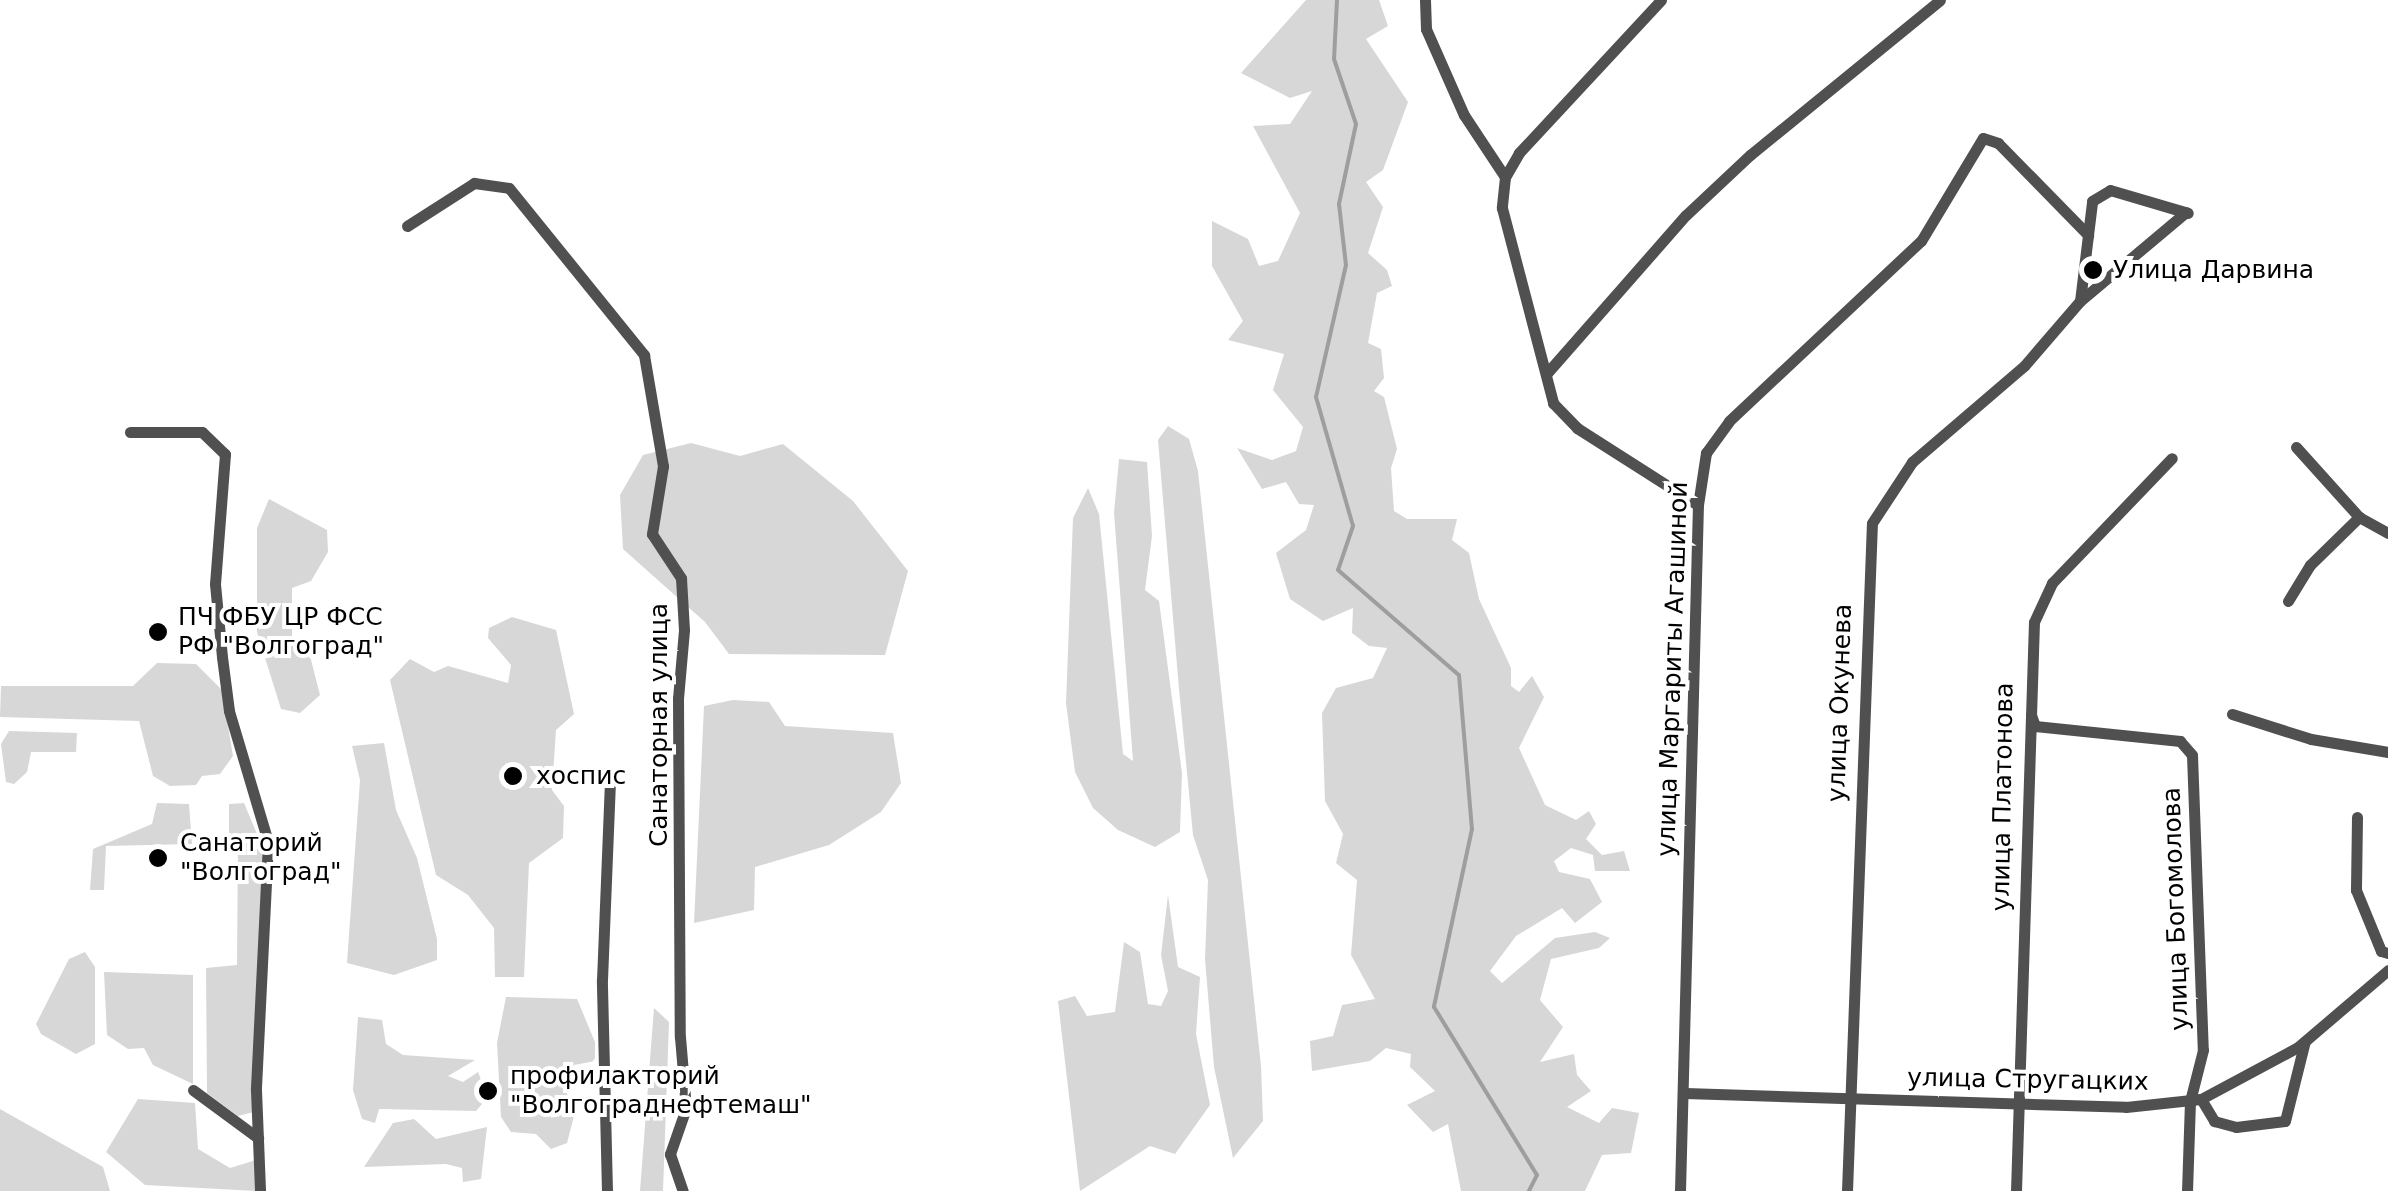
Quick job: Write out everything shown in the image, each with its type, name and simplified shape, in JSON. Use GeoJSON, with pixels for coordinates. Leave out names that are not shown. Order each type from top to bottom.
{"type":"FeatureCollection","features":[{"type":"Feature","properties":{"kind":"street"},"geometry":{"type":"LineString","coordinates":[[1425,0],[1426,29],[1464,115],[1505,177]]}},
{"type":"Feature","properties":{"kind":"street"},"geometry":{"type":"LineString","coordinates":[[1661,0],[1519,152],[1505,177],[1502,208],[1554,402],[1577,428],[1698,505]]}},
{"type":"Feature","properties":{"kind":"street"},"geometry":{"type":"LineString","coordinates":[[1548,374],[1686,216],[1750,154],[1940,0]]}},
{"type":"Feature","properties":{"kind":"street","name":"улица Маргариты Агашиной"},"geometry":{"type":"LineString","coordinates":[[1680,1191],[1686,1093],[1698,505],[1715,438],[1922,241],[1983,138],[1998,143],[2088,235]]}},
{"type":"Feature","properties":{"kind":"street","name":"Санаторная улица"},"geometry":{"type":"LineString","coordinates":[[407,226],[474,183],[508,188],[644,355],[662,466],[652,534],[681,578],[684,630],[678,698],[686,1108],[670,1154],[684,1191]]}},
{"type":"Feature","properties":{"kind":"street","name":"улица Окунева"},"geometry":{"type":"LineString","coordinates":[[1847,1191],[1872,523],[1912,462],[2024,366],[2080,301],[2187,213],[2110,190],[2092,201],[2088,235]]}},
{"type":"Feature","properties":{"kind":"street"},"geometry":{"type":"LineString","coordinates":[[2080,301],[2088,235]]}},
{"type":"Feature","properties":{"kind":"street"},"geometry":{"type":"LineString","coordinates":[[130,432],[202,432],[225,454],[215,584],[222,656],[229,711],[268,842],[258,1138],[260,1191]]}},
{"type":"Feature","properties":{"kind":"street"},"geometry":{"type":"LineString","coordinates":[[2296,447],[2358,517],[2388,534]]}},
{"type":"Feature","properties":{"kind":"street","name":"улица Платонова"},"geometry":{"type":"LineString","coordinates":[[2016,1191],[2028,701],[2034,622],[2052,584],[2172,458]]}},
{"type":"Feature","properties":{"kind":"street"},"geometry":{"type":"LineString","coordinates":[[2288,601],[2310,565],[2358,517]]}},
{"type":"Feature","properties":{"kind":"street"},"geometry":{"type":"LineString","coordinates":[[2028,701],[2035,726],[2043,727]]}},
{"type":"Feature","properties":{"kind":"street"},"geometry":{"type":"LineString","coordinates":[[2232,714],[2311,739],[2388,752]]}},
{"type":"Feature","properties":{"kind":"street"},"geometry":{"type":"LineString","coordinates":[[2028,771],[2033,730],[2043,727]]}},
{"type":"Feature","properties":{"kind":"street","name":"улица Богомолова"},"geometry":{"type":"LineString","coordinates":[[2043,727],[2096,736],[2180,741],[2192,755],[2203,1050],[2187,1191]]}},
{"type":"Feature","properties":{"kind":"street"},"geometry":{"type":"LineString","coordinates":[[607,1191],[602,980],[610,781]]}},
{"type":"Feature","properties":{"kind":"street"},"geometry":{"type":"LineString","coordinates":[[2357,817],[2356,890],[2381,951],[2388,954]]}},
{"type":"Feature","properties":{"kind":"street","name":"улица Стругацких"},"geometry":{"type":"LineString","coordinates":[[1686,1093],[2018,1106],[2196,1100],[2304,1041],[2388,970]]}},
{"type":"Feature","properties":{"kind":"street"},"geometry":{"type":"LineString","coordinates":[[2196,1100],[2214,1121],[2225,1124],[2285,1121],[2304,1041]]}},
{"type":"Feature","properties":{"kind":"street"},"geometry":{"type":"LineString","coordinates":[[192,1090],[258,1138]]}},
{"type":"Feature","properties":{"kind":"shaded area"},"geometry":{"type":"Polygon","coordinates":[[[1306,0],[1379,0],[1388,26],[1366,39],[1408,102],[1383,170],[1366,182],[1383,207],[1368,253],[1387,270],[1392,286],[1377,293],[1368,343],[1381,349],[1384,378],[1374,391],[1384,397],[1397,449],[1391,468],[1394,511],[1407,519],[1457,519],[1452,540],[1469,553],[1479,599],[1511,668],[1511,686],[1519,692],[1532,676],[1544,697],[1519,748],[1545,805],[1576,820],[1589,811],[1596,824],[1586,839],[1602,855],[1624,851],[1630,871],[1595,871],[1593,855],[1571,848],[1554,861],[1559,872],[1590,879],[1602,902],[1575,923],[1562,908],[1516,936],[1490,971],[1502,983],[1555,938],[1595,932],[1610,938],[1599,948],[1551,959],[1540,1000],[1563,1027],[1540,1062],[1574,1054],[1577,1075],[1591,1091],[1567,1107],[1599,1123],[1612,1108],[1639,1113],[1631,1153],[1602,1155],[1585,1191],[1461,1191],[1448,1124],[1433,1132],[1407,1105],[1435,1091],[1410,1067],[1411,1054],[1386,1048],[1370,1061],[1312,1071],[1310,1041],[1333,1036],[1342,1005],[1375,999],[1351,955],[1357,880],[1336,863],[1343,834],[1325,801],[1322,713],[1336,688],[1373,678],[1387,648],[1369,646],[1352,633],[1353,608],[1323,621],[1290,599],[1276,553],[1306,530],[1314,505],[1299,504],[1286,482],[1262,489],[1237,448],[1272,460],[1296,451],[1303,427],[1273,390],[1284,354],[1228,340],[1243,321],[1212,266],[1212,221],[1248,239],[1259,266],[1278,261],[1300,213],[1253,126],[1290,124],[1312,91],[1290,98],[1241,73],[1306,0]]]}},
{"type":"Feature","properties":{"kind":"shaded area"},"geometry":{"type":"Polygon","coordinates":[[[1168,426],[1189,439],[1198,471],[1261,1066],[1263,1121],[1233,1158],[1214,1067],[1205,959],[1208,880],[1193,835],[1179,689],[1158,440],[1168,426]]]}},
{"type":"Feature","properties":{"kind":"shaded area"},"geometry":{"type":"Polygon","coordinates":[[[691,443],[740,456],[783,444],[853,501],[908,571],[885,655],[729,654],[705,622],[623,549],[620,495],[643,455],[691,443]]]}},
{"type":"Feature","properties":{"kind":"shaded area"},"geometry":{"type":"Polygon","coordinates":[[[1119,459],[1147,462],[1152,536],[1145,590],[1159,601],[1182,773],[1180,832],[1155,847],[1118,830],[1093,808],[1075,772],[1066,703],[1073,518],[1088,488],[1099,514],[1123,754],[1133,761],[1114,513],[1119,459]]]}},
{"type":"Feature","properties":{"kind":"shaded area"},"geometry":{"type":"Polygon","coordinates":[[[269,499],[327,530],[328,552],[311,581],[292,588],[292,636],[308,648],[320,695],[300,713],[281,709],[257,632],[257,528],[269,499]]]}},
{"type":"Feature","properties":{"kind":"shaded area"},"geometry":{"type":"Polygon","coordinates":[[[512,617],[556,630],[574,714],[556,730],[552,790],[564,806],[563,838],[529,863],[524,977],[495,977],[494,928],[468,895],[436,875],[390,680],[410,659],[434,672],[448,666],[508,683],[511,665],[488,638],[489,628],[512,617]]]}},
{"type":"Feature","properties":{"kind":"shaded area"},"geometry":{"type":"Polygon","coordinates":[[[157,663],[196,664],[222,690],[233,756],[220,774],[202,776],[196,785],[170,786],[153,776],[139,721],[0,717],[1,686],[133,686],[157,663]]]}},
{"type":"Feature","properties":{"kind":"shaded area"},"geometry":{"type":"Polygon","coordinates":[[[733,700],[769,702],[785,726],[893,733],[901,783],[881,812],[829,845],[755,867],[754,910],[694,923],[704,706],[733,700]]]}},
{"type":"Feature","properties":{"kind":"shaded area"},"geometry":{"type":"Polygon","coordinates":[[[9,731],[77,733],[76,752],[31,752],[27,772],[14,784],[6,782],[1,744],[9,731]]]}},
{"type":"Feature","properties":{"kind":"shaded area"},"geometry":{"type":"Polygon","coordinates":[[[384,743],[396,810],[417,858],[437,939],[437,960],[394,975],[347,963],[360,780],[352,746],[384,743]]]}},
{"type":"Feature","properties":{"kind":"shaded area"},"geometry":{"type":"Polygon","coordinates":[[[157,803],[189,804],[192,844],[106,846],[104,890],[90,890],[93,849],[152,824],[157,803]]]}},
{"type":"Feature","properties":{"kind":"shaded area"},"geometry":{"type":"Polygon","coordinates":[[[244,803],[262,846],[264,925],[254,1112],[238,1116],[207,1093],[206,968],[237,965],[238,843],[229,841],[229,804],[244,803]]]}},
{"type":"Feature","properties":{"kind":"shaded area"},"geometry":{"type":"Polygon","coordinates":[[[1168,895],[1178,967],[1200,977],[1196,1034],[1210,1105],[1175,1154],[1150,1146],[1080,1191],[1058,1001],[1075,996],[1087,1016],[1115,1012],[1124,942],[1140,952],[1148,1004],[1161,1006],[1168,991],[1161,955],[1168,895]]]}},
{"type":"Feature","properties":{"kind":"shaded area"},"geometry":{"type":"Polygon","coordinates":[[[85,952],[95,967],[95,1044],[76,1054],[41,1034],[36,1024],[69,959],[85,952]]]}},
{"type":"Feature","properties":{"kind":"shaded area"},"geometry":{"type":"Polygon","coordinates":[[[104,972],[193,975],[193,1084],[153,1065],[144,1048],[128,1049],[107,1035],[104,972]]]}},
{"type":"Feature","properties":{"kind":"shaded area"},"geometry":{"type":"Polygon","coordinates":[[[506,997],[577,999],[595,1042],[595,1061],[574,1065],[564,1084],[574,1116],[567,1143],[551,1149],[536,1134],[511,1132],[501,1117],[497,1043],[506,997]]]}},
{"type":"Feature","properties":{"kind":"shaded area"},"geometry":{"type":"Polygon","coordinates":[[[654,1008],[669,1022],[663,1191],[640,1191],[654,1008]]]}},
{"type":"Feature","properties":{"kind":"shaded area"},"geometry":{"type":"Polygon","coordinates":[[[358,1017],[382,1020],[386,1044],[403,1055],[475,1060],[448,1076],[463,1082],[478,1072],[488,1097],[476,1111],[379,1109],[375,1123],[362,1119],[353,1090],[358,1017]]]}},
{"type":"Feature","properties":{"kind":"shaded area"},"geometry":{"type":"Polygon","coordinates":[[[138,1099],[195,1103],[198,1149],[230,1168],[256,1160],[256,1191],[145,1185],[106,1152],[138,1099]]]}},
{"type":"Feature","properties":{"kind":"shaded area"},"geometry":{"type":"Polygon","coordinates":[[[0,1109],[103,1167],[110,1191],[0,1191],[0,1109]]]}},
{"type":"Feature","properties":{"kind":"shaded area"},"geometry":{"type":"Polygon","coordinates":[[[414,1119],[436,1139],[487,1127],[481,1179],[463,1182],[462,1168],[446,1164],[364,1167],[393,1123],[414,1119]]]}},
{"type":"Feature","properties":{"kind":"waterway"},"geometry":{"type":"LineString","coordinates":[[1337,0],[1334,59],[1356,124],[1339,204],[1346,265],[1316,397],[1353,526],[1338,570],[1459,675],[1472,829],[1434,1007],[1537,1175],[1529,1191]]}},
{"type":"Feature","properties":{"kind":"place","name":"Улица Дарвина"},"geometry":{"type":"Point","coordinates":[2093,270]}},
{"type":"Feature","properties":{"kind":"place","name":"ПЧ ФБУ ЦР ФСС РФ \"Волгоград\""},"geometry":{"type":"Point","coordinates":[158,632]}},
{"type":"Feature","properties":{"kind":"place","name":"хоспис"},"geometry":{"type":"Point","coordinates":[513,776]}},
{"type":"Feature","properties":{"kind":"place","name":"Санаторий \"Волгоград\""},"geometry":{"type":"Point","coordinates":[158,858]}},
{"type":"Feature","properties":{"kind":"place","name":"профилакторий \"Волгограднефтемаш\""},"geometry":{"type":"Point","coordinates":[488,1091]}}]}
